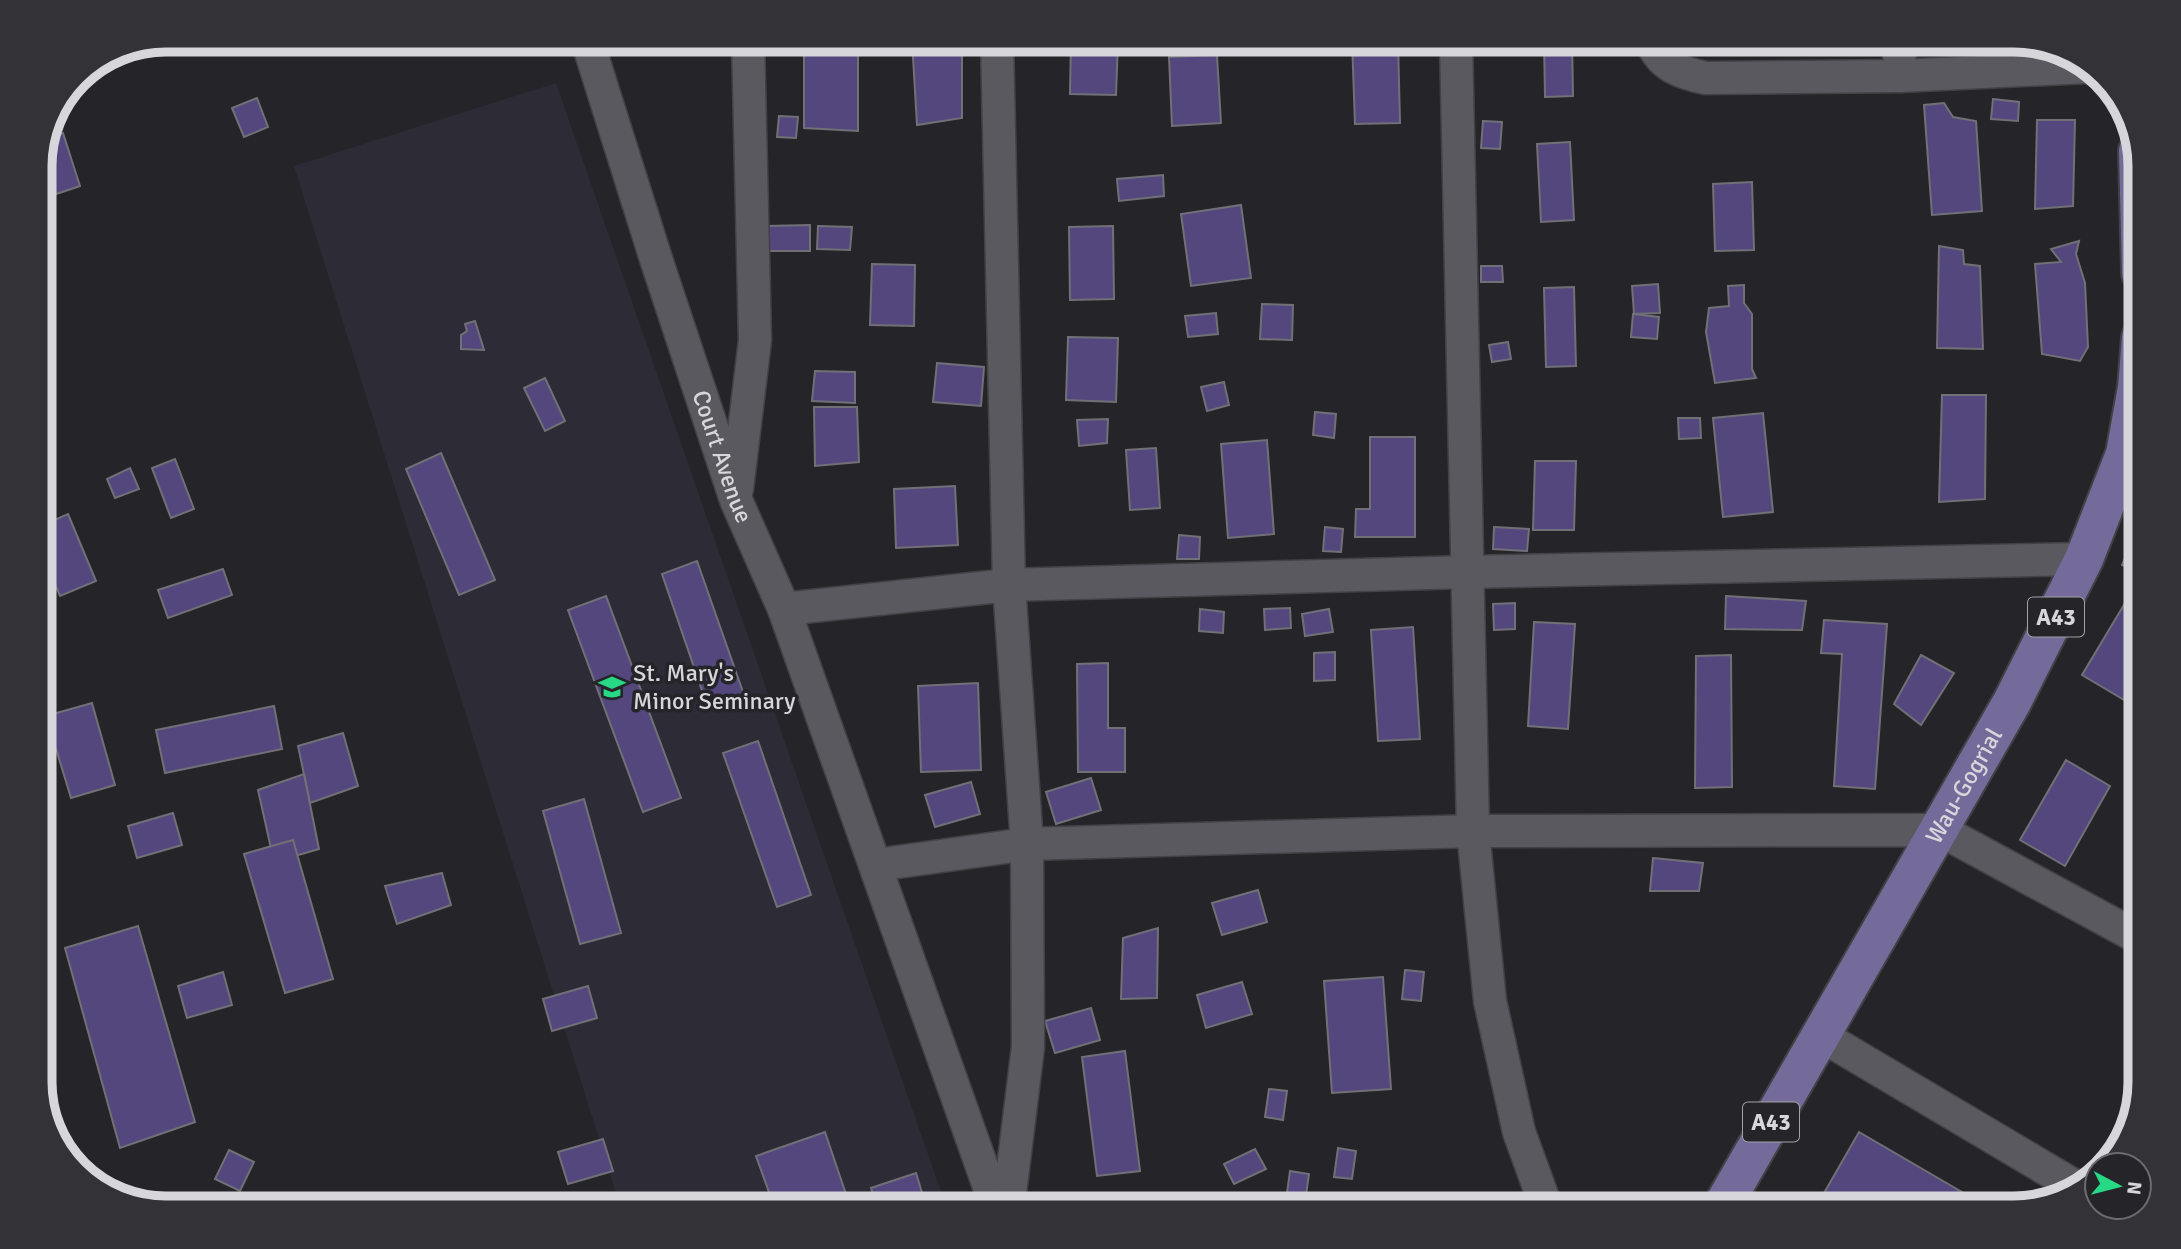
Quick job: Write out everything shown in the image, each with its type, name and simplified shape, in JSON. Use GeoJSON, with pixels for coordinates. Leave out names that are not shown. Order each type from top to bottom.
{"type":"FeatureCollection","features":[{"type":"Feature","properties":{"kind":"main road","name":"Wau-Gogrial"},"geometry":{"type":"LineString","coordinates":[[1729,1196],[2012,702],[2084,559],[2128,438]]}},
{"type":"Feature","properties":{"kind":"street","name":"Court Avenue"},"geometry":{"type":"LineString","coordinates":[[591,52],[736,500],[783,609],[992,1196]]}},
{"type":"Feature","properties":{"kind":"street"},"geometry":{"type":"LineString","coordinates":[[736,500],[755,340],[748,52]]}},
{"type":"Feature","properties":{"kind":"street"},"geometry":{"type":"LineString","coordinates":[[997,52],[1009,585],[1027,844],[1028,1047],[1010,1196]]}},
{"type":"Feature","properties":{"kind":"street"},"geometry":{"type":"LineString","coordinates":[[1456,52],[1474,831],[1490,1001],[1519,1132],[1542,1196]]}},
{"type":"Feature","properties":{"kind":"street"},"geometry":{"type":"LineString","coordinates":[[1657,52],[1667,65],[1682,73],[1706,78],[1900,76],[2071,68]]}},
{"type":"Feature","properties":{"kind":"street"},"geometry":{"type":"LineString","coordinates":[[1899,52],[1900,76]]}},
{"type":"Feature","properties":{"kind":"street"},"geometry":{"type":"LineString","coordinates":[[783,609],[1009,585],[2084,559]]}},
{"type":"Feature","properties":{"kind":"street"},"geometry":{"type":"LineString","coordinates":[[876,865],[1027,844],[1474,831],[1940,831],[2128,932]]}},
{"type":"Feature","properties":{"kind":"street"},"geometry":{"type":"LineString","coordinates":[[1822,1036],[2069,1182]]}},
{"type":"Feature","properties":{"kind":"shaded area","name":"St. Mary's Minor Seminary"},"geometry":{"type":"Polygon","coordinates":[[[556,83],[942,1196],[617,1196],[294,166],[556,83]]]}},
{"type":"Feature","properties":{"kind":"building"},"geometry":{"type":"Polygon","coordinates":[[[804,52],[858,52],[858,131],[804,128],[804,52]]]}},
{"type":"Feature","properties":{"kind":"building"},"geometry":{"type":"Polygon","coordinates":[[[913,52],[962,52],[962,118],[917,125],[913,52]]]}},
{"type":"Feature","properties":{"kind":"building"},"geometry":{"type":"Polygon","coordinates":[[[1071,52],[1118,52],[1116,95],[1070,94],[1071,52]]]}},
{"type":"Feature","properties":{"kind":"building"},"geometry":{"type":"Polygon","coordinates":[[[1352,52],[1398,52],[1400,123],[1355,124],[1352,52]]]}},
{"type":"Feature","properties":{"kind":"building"},"geometry":{"type":"Polygon","coordinates":[[[1544,52],[1572,52],[1573,96],[1545,97],[1544,52]]]}},
{"type":"Feature","properties":{"kind":"building"},"geometry":{"type":"Polygon","coordinates":[[[1217,55],[1221,123],[1172,126],[1169,57],[1217,55]]]}},
{"type":"Feature","properties":{"kind":"building"},"geometry":{"type":"Polygon","coordinates":[[[257,98],[268,127],[244,137],[232,108],[257,98]]]}},
{"type":"Feature","properties":{"kind":"building"},"geometry":{"type":"Polygon","coordinates":[[[1993,99],[2019,102],[2018,121],[1991,119],[1993,99]]]}},
{"type":"Feature","properties":{"kind":"building"},"geometry":{"type":"Polygon","coordinates":[[[1944,103],[1953,117],[1976,121],[1982,211],[1932,215],[1924,105],[1944,103]]]}},
{"type":"Feature","properties":{"kind":"building"},"geometry":{"type":"Polygon","coordinates":[[[779,116],[798,117],[796,138],[777,137],[779,116]]]}},
{"type":"Feature","properties":{"kind":"building"},"geometry":{"type":"Polygon","coordinates":[[[2037,120],[2075,120],[2073,206],[2035,209],[2037,120]]]}},
{"type":"Feature","properties":{"kind":"building"},"geometry":{"type":"Polygon","coordinates":[[[1483,121],[1502,122],[1500,149],[1481,148],[1483,121]]]}},
{"type":"Feature","properties":{"kind":"building"},"geometry":{"type":"Polygon","coordinates":[[[63,133],[80,186],[53,195],[53,159],[57,135],[63,133]]]}},
{"type":"Feature","properties":{"kind":"building"},"geometry":{"type":"Polygon","coordinates":[[[1570,142],[1574,220],[1541,222],[1537,144],[1570,142]]]}},
{"type":"Feature","properties":{"kind":"building"},"geometry":{"type":"Polygon","coordinates":[[[1163,175],[1164,196],[1119,201],[1117,179],[1163,175]]]}},
{"type":"Feature","properties":{"kind":"building"},"geometry":{"type":"Polygon","coordinates":[[[1752,182],[1754,250],[1715,251],[1713,184],[1752,182]]]}},
{"type":"Feature","properties":{"kind":"building"},"geometry":{"type":"Polygon","coordinates":[[[1241,205],[1251,278],[1191,286],[1181,214],[1241,205]]]}},
{"type":"Feature","properties":{"kind":"building"},"geometry":{"type":"Polygon","coordinates":[[[810,225],[810,251],[766,251],[766,226],[810,225]]]}},
{"type":"Feature","properties":{"kind":"building"},"geometry":{"type":"Polygon","coordinates":[[[818,226],[852,227],[850,250],[817,249],[818,226]]]}},
{"type":"Feature","properties":{"kind":"building"},"geometry":{"type":"Polygon","coordinates":[[[1113,226],[1114,299],[1070,300],[1069,227],[1113,226]]]}},
{"type":"Feature","properties":{"kind":"building"},"geometry":{"type":"Polygon","coordinates":[[[2079,241],[2076,254],[2085,283],[2088,347],[2080,361],[2042,354],[2035,264],[2061,262],[2051,249],[2079,241]]]}},
{"type":"Feature","properties":{"kind":"building"},"geometry":{"type":"Polygon","coordinates":[[[1939,246],[1963,250],[1964,264],[1980,266],[1983,349],[1937,348],[1939,246]]]}},
{"type":"Feature","properties":{"kind":"building"},"geometry":{"type":"Polygon","coordinates":[[[872,264],[915,265],[914,326],[870,325],[872,264]]]}},
{"type":"Feature","properties":{"kind":"building"},"geometry":{"type":"Polygon","coordinates":[[[1481,266],[1502,266],[1503,282],[1481,282],[1481,266]]]}},
{"type":"Feature","properties":{"kind":"building"},"geometry":{"type":"Polygon","coordinates":[[[1658,284],[1660,313],[1634,314],[1632,286],[1658,284]]]}},
{"type":"Feature","properties":{"kind":"building"},"geometry":{"type":"Polygon","coordinates":[[[1744,285],[1744,303],[1752,314],[1752,369],[1756,378],[1715,383],[1706,332],[1709,308],[1729,306],[1728,286],[1744,285]]]}},
{"type":"Feature","properties":{"kind":"building"},"geometry":{"type":"Polygon","coordinates":[[[1574,287],[1576,366],[1546,367],[1544,288],[1574,287]]]}},
{"type":"Feature","properties":{"kind":"building"},"geometry":{"type":"Polygon","coordinates":[[[1262,304],[1293,305],[1292,340],[1260,339],[1262,304]]]}},
{"type":"Feature","properties":{"kind":"building"},"geometry":{"type":"Polygon","coordinates":[[[1216,313],[1218,334],[1188,337],[1185,316],[1216,313]]]}},
{"type":"Feature","properties":{"kind":"building"},"geometry":{"type":"Polygon","coordinates":[[[1633,314],[1659,317],[1657,339],[1631,337],[1633,314]]]}},
{"type":"Feature","properties":{"kind":"building"},"geometry":{"type":"Polygon","coordinates":[[[475,321],[484,350],[461,349],[461,335],[467,331],[465,324],[475,321]]]}},
{"type":"Feature","properties":{"kind":"building"},"geometry":{"type":"Polygon","coordinates":[[[1068,337],[1118,338],[1116,402],[1066,400],[1068,337]]]}},
{"type":"Feature","properties":{"kind":"building"},"geometry":{"type":"Polygon","coordinates":[[[1508,342],[1511,359],[1492,362],[1489,345],[1508,342]]]}},
{"type":"Feature","properties":{"kind":"building"},"geometry":{"type":"Polygon","coordinates":[[[937,363],[984,367],[981,406],[933,402],[937,363]]]}},
{"type":"Feature","properties":{"kind":"building"},"geometry":{"type":"Polygon","coordinates":[[[815,371],[855,372],[855,403],[812,401],[815,371]]]}},
{"type":"Feature","properties":{"kind":"building"},"geometry":{"type":"Polygon","coordinates":[[[545,378],[565,421],[545,431],[524,388],[545,378]]]}},
{"type":"Feature","properties":{"kind":"building"},"geometry":{"type":"Polygon","coordinates":[[[1224,382],[1229,405],[1207,411],[1201,387],[1224,382]]]}},
{"type":"Feature","properties":{"kind":"building"},"geometry":{"type":"Polygon","coordinates":[[[1942,395],[1986,395],[1985,499],[1939,502],[1942,395]]]}},
{"type":"Feature","properties":{"kind":"building"},"geometry":{"type":"Polygon","coordinates":[[[814,407],[857,407],[859,462],[815,466],[814,407]]]}},
{"type":"Feature","properties":{"kind":"building"},"geometry":{"type":"Polygon","coordinates":[[[1315,412],[1336,414],[1334,438],[1313,435],[1315,412]]]}},
{"type":"Feature","properties":{"kind":"building"},"geometry":{"type":"Polygon","coordinates":[[[1763,413],[1773,512],[1723,517],[1713,418],[1763,413]]]}},
{"type":"Feature","properties":{"kind":"building"},"geometry":{"type":"Polygon","coordinates":[[[1678,418],[1700,418],[1701,438],[1679,439],[1678,418]]]}},
{"type":"Feature","properties":{"kind":"building"},"geometry":{"type":"Polygon","coordinates":[[[1108,419],[1107,443],[1079,446],[1077,420],[1108,419]]]}},
{"type":"Feature","properties":{"kind":"building"},"geometry":{"type":"Polygon","coordinates":[[[1370,437],[1415,437],[1415,537],[1355,537],[1356,509],[1370,509],[1370,437]]]}},
{"type":"Feature","properties":{"kind":"building"},"geometry":{"type":"Polygon","coordinates":[[[1267,440],[1274,534],[1228,538],[1221,444],[1267,440]]]}},
{"type":"Feature","properties":{"kind":"building"},"geometry":{"type":"Polygon","coordinates":[[[1156,448],[1160,508],[1130,510],[1126,450],[1156,448]]]}},
{"type":"Feature","properties":{"kind":"building"},"geometry":{"type":"Polygon","coordinates":[[[441,453],[495,580],[459,595],[406,469],[441,453]]]}},
{"type":"Feature","properties":{"kind":"building"},"geometry":{"type":"Polygon","coordinates":[[[175,459],[194,509],[171,518],[152,468],[175,459]]]}},
{"type":"Feature","properties":{"kind":"building"},"geometry":{"type":"Polygon","coordinates":[[[1535,461],[1576,461],[1574,530],[1533,530],[1535,461]]]}},
{"type":"Feature","properties":{"kind":"building"},"geometry":{"type":"Polygon","coordinates":[[[130,468],[139,489],[115,498],[107,479],[130,468]]]}},
{"type":"Feature","properties":{"kind":"building"},"geometry":{"type":"Polygon","coordinates":[[[955,486],[958,545],[896,548],[894,489],[955,486]]]}},
{"type":"Feature","properties":{"kind":"building"},"geometry":{"type":"Polygon","coordinates":[[[68,514],[96,581],[60,596],[53,579],[53,521],[68,514]]]}},
{"type":"Feature","properties":{"kind":"building"},"geometry":{"type":"Polygon","coordinates":[[[1325,527],[1343,529],[1341,552],[1323,551],[1325,527]]]}},
{"type":"Feature","properties":{"kind":"building"},"geometry":{"type":"Polygon","coordinates":[[[1494,527],[1529,529],[1527,551],[1493,549],[1494,527]]]}},
{"type":"Feature","properties":{"kind":"building"},"geometry":{"type":"Polygon","coordinates":[[[1179,535],[1200,537],[1199,559],[1177,559],[1179,535]]]}},
{"type":"Feature","properties":{"kind":"building"},"geometry":{"type":"Polygon","coordinates":[[[2128,551],[2128,568],[2122,565],[2128,551]]]}},
{"type":"Feature","properties":{"kind":"building"},"geometry":{"type":"Polygon","coordinates":[[[697,561],[744,695],[708,708],[662,574],[697,561]]]}},
{"type":"Feature","properties":{"kind":"building"},"geometry":{"type":"Polygon","coordinates":[[[223,569],[232,595],[168,618],[158,590],[223,569]]]}},
{"type":"Feature","properties":{"kind":"building"},"geometry":{"type":"Polygon","coordinates":[[[606,596],[681,798],[643,812],[568,610],[606,596]]]}},
{"type":"Feature","properties":{"kind":"building"},"geometry":{"type":"Polygon","coordinates":[[[1726,596],[1806,601],[1802,630],[1725,629],[1726,596]]]}},
{"type":"Feature","properties":{"kind":"building"},"geometry":{"type":"Polygon","coordinates":[[[2128,598],[2128,702],[2082,675],[2128,598]]]}},
{"type":"Feature","properties":{"kind":"building"},"geometry":{"type":"Polygon","coordinates":[[[1515,603],[1515,629],[1494,630],[1493,604],[1515,603]]]}},
{"type":"Feature","properties":{"kind":"building"},"geometry":{"type":"Polygon","coordinates":[[[1290,608],[1291,628],[1265,630],[1264,609],[1290,608]]]}},
{"type":"Feature","properties":{"kind":"building"},"geometry":{"type":"Polygon","coordinates":[[[1200,609],[1224,612],[1223,633],[1199,631],[1200,609]]]}},
{"type":"Feature","properties":{"kind":"building"},"geometry":{"type":"Polygon","coordinates":[[[1329,609],[1333,632],[1305,636],[1302,614],[1329,609]]]}},
{"type":"Feature","properties":{"kind":"building"},"geometry":{"type":"Polygon","coordinates":[[[1824,620],[1887,624],[1875,789],[1834,786],[1842,654],[1821,653],[1824,620]]]}},
{"type":"Feature","properties":{"kind":"building"},"geometry":{"type":"Polygon","coordinates":[[[1534,622],[1575,624],[1568,729],[1528,726],[1534,622]]]}},
{"type":"Feature","properties":{"kind":"building"},"geometry":{"type":"Polygon","coordinates":[[[1413,627],[1420,739],[1378,741],[1371,630],[1413,627]]]}},
{"type":"Feature","properties":{"kind":"building"},"geometry":{"type":"Polygon","coordinates":[[[1335,652],[1335,680],[1314,681],[1314,653],[1335,652]]]}},
{"type":"Feature","properties":{"kind":"building"},"geometry":{"type":"Polygon","coordinates":[[[1731,655],[1732,787],[1695,788],[1696,656],[1731,655]]]}},
{"type":"Feature","properties":{"kind":"building"},"geometry":{"type":"Polygon","coordinates":[[[1921,655],[1954,673],[1921,725],[1894,704],[1921,655]]]}},
{"type":"Feature","properties":{"kind":"building"},"geometry":{"type":"Polygon","coordinates":[[[1108,663],[1108,728],[1125,728],[1125,772],[1078,772],[1077,664],[1108,663]]]}},
{"type":"Feature","properties":{"kind":"building"},"geometry":{"type":"Polygon","coordinates":[[[978,683],[981,770],[921,772],[918,686],[978,683]]]}},
{"type":"Feature","properties":{"kind":"building"},"geometry":{"type":"Polygon","coordinates":[[[92,703],[115,785],[71,798],[53,739],[53,714],[92,703]]]}},
{"type":"Feature","properties":{"kind":"building"},"geometry":{"type":"Polygon","coordinates":[[[274,706],[282,749],[165,773],[156,730],[274,706]]]}},
{"type":"Feature","properties":{"kind":"building"},"geometry":{"type":"Polygon","coordinates":[[[343,733],[358,786],[310,803],[298,746],[343,733]]]}},
{"type":"Feature","properties":{"kind":"building"},"geometry":{"type":"Polygon","coordinates":[[[758,741],[811,895],[777,907],[723,753],[758,741]]]}},
{"type":"Feature","properties":{"kind":"building"},"geometry":{"type":"Polygon","coordinates":[[[2066,760],[2110,786],[2065,866],[2020,840],[2066,760]]]}},
{"type":"Feature","properties":{"kind":"building"},"geometry":{"type":"Polygon","coordinates":[[[304,774],[319,849],[274,862],[258,790],[304,774]]]}},
{"type":"Feature","properties":{"kind":"building"},"geometry":{"type":"Polygon","coordinates":[[[1091,778],[1101,810],[1056,824],[1046,792],[1091,778]]]}},
{"type":"Feature","properties":{"kind":"building"},"geometry":{"type":"Polygon","coordinates":[[[971,782],[980,814],[935,827],[925,795],[971,782]]]}},
{"type":"Feature","properties":{"kind":"building"},"geometry":{"type":"Polygon","coordinates":[[[584,799],[621,933],[580,944],[543,811],[584,799]]]}},
{"type":"Feature","properties":{"kind":"building"},"geometry":{"type":"Polygon","coordinates":[[[173,813],[182,845],[137,858],[128,826],[173,813]]]}},
{"type":"Feature","properties":{"kind":"building"},"geometry":{"type":"Polygon","coordinates":[[[293,840],[333,979],[285,993],[244,854],[293,840]]]}},
{"type":"Feature","properties":{"kind":"building"},"geometry":{"type":"Polygon","coordinates":[[[1653,858],[1703,863],[1699,891],[1650,891],[1653,858]]]}},
{"type":"Feature","properties":{"kind":"building"},"geometry":{"type":"Polygon","coordinates":[[[442,873],[451,905],[397,924],[385,886],[442,873]]]}},
{"type":"Feature","properties":{"kind":"building"},"geometry":{"type":"Polygon","coordinates":[[[1258,890],[1267,922],[1222,935],[1212,903],[1258,890]]]}},
{"type":"Feature","properties":{"kind":"building"},"geometry":{"type":"Polygon","coordinates":[[[138,926],[195,1122],[120,1148],[65,948],[138,926]]]}},
{"type":"Feature","properties":{"kind":"building"},"geometry":{"type":"Polygon","coordinates":[[[1158,928],[1157,998],[1121,999],[1123,938],[1158,928]]]}},
{"type":"Feature","properties":{"kind":"building"},"geometry":{"type":"Polygon","coordinates":[[[1405,970],[1424,972],[1421,1001],[1402,999],[1405,970]]]}},
{"type":"Feature","properties":{"kind":"building"},"geometry":{"type":"Polygon","coordinates":[[[223,972],[232,1005],[187,1018],[178,986],[223,972]]]}},
{"type":"Feature","properties":{"kind":"building"},"geometry":{"type":"Polygon","coordinates":[[[1383,977],[1391,1089],[1332,1093],[1324,981],[1383,977]]]}},
{"type":"Feature","properties":{"kind":"building"},"geometry":{"type":"Polygon","coordinates":[[[1242,982],[1252,1014],[1206,1028],[1197,995],[1242,982]]]}},
{"type":"Feature","properties":{"kind":"building"},"geometry":{"type":"Polygon","coordinates":[[[588,986],[597,1018],[552,1031],[543,999],[588,986]]]}},
{"type":"Feature","properties":{"kind":"building"},"geometry":{"type":"Polygon","coordinates":[[[1091,1008],[1100,1040],[1055,1053],[1045,1021],[1091,1008]]]}},
{"type":"Feature","properties":{"kind":"building"},"geometry":{"type":"Polygon","coordinates":[[[1125,1051],[1140,1171],[1097,1176],[1082,1057],[1125,1051]]]}},
{"type":"Feature","properties":{"kind":"building"},"geometry":{"type":"Polygon","coordinates":[[[1269,1089],[1287,1091],[1283,1120],[1265,1117],[1269,1089]]]}},
{"type":"Feature","properties":{"kind":"building"},"geometry":{"type":"Polygon","coordinates":[[[825,1132],[847,1196],[770,1196],[756,1156],[825,1132]]]}},
{"type":"Feature","properties":{"kind":"building"},"geometry":{"type":"Polygon","coordinates":[[[1859,1132],[1969,1196],[1822,1196],[1859,1132]]]}},
{"type":"Feature","properties":{"kind":"building"},"geometry":{"type":"Polygon","coordinates":[[[603,1139],[613,1171],[568,1184],[558,1152],[603,1139]]]}},
{"type":"Feature","properties":{"kind":"building"},"geometry":{"type":"Polygon","coordinates":[[[1338,1148],[1356,1151],[1352,1179],[1334,1177],[1338,1148]]]}},
{"type":"Feature","properties":{"kind":"building"},"geometry":{"type":"Polygon","coordinates":[[[1255,1149],[1266,1169],[1234,1184],[1224,1164],[1255,1149]]]}},
{"type":"Feature","properties":{"kind":"building"},"geometry":{"type":"Polygon","coordinates":[[[229,1150],[254,1162],[240,1191],[215,1179],[229,1150]]]}},
{"type":"Feature","properties":{"kind":"building"},"geometry":{"type":"Polygon","coordinates":[[[1290,1171],[1309,1174],[1306,1196],[1287,1196],[1290,1171]]]}},
{"type":"Feature","properties":{"kind":"building"},"geometry":{"type":"Polygon","coordinates":[[[916,1173],[923,1196],[874,1196],[871,1188],[916,1173]]]}},
{"type":"Feature","properties":{"kind":"place","name":"St. Mary's Minor Seminary"},"geometry":{"type":"Point","coordinates":[612,687]}}]}
